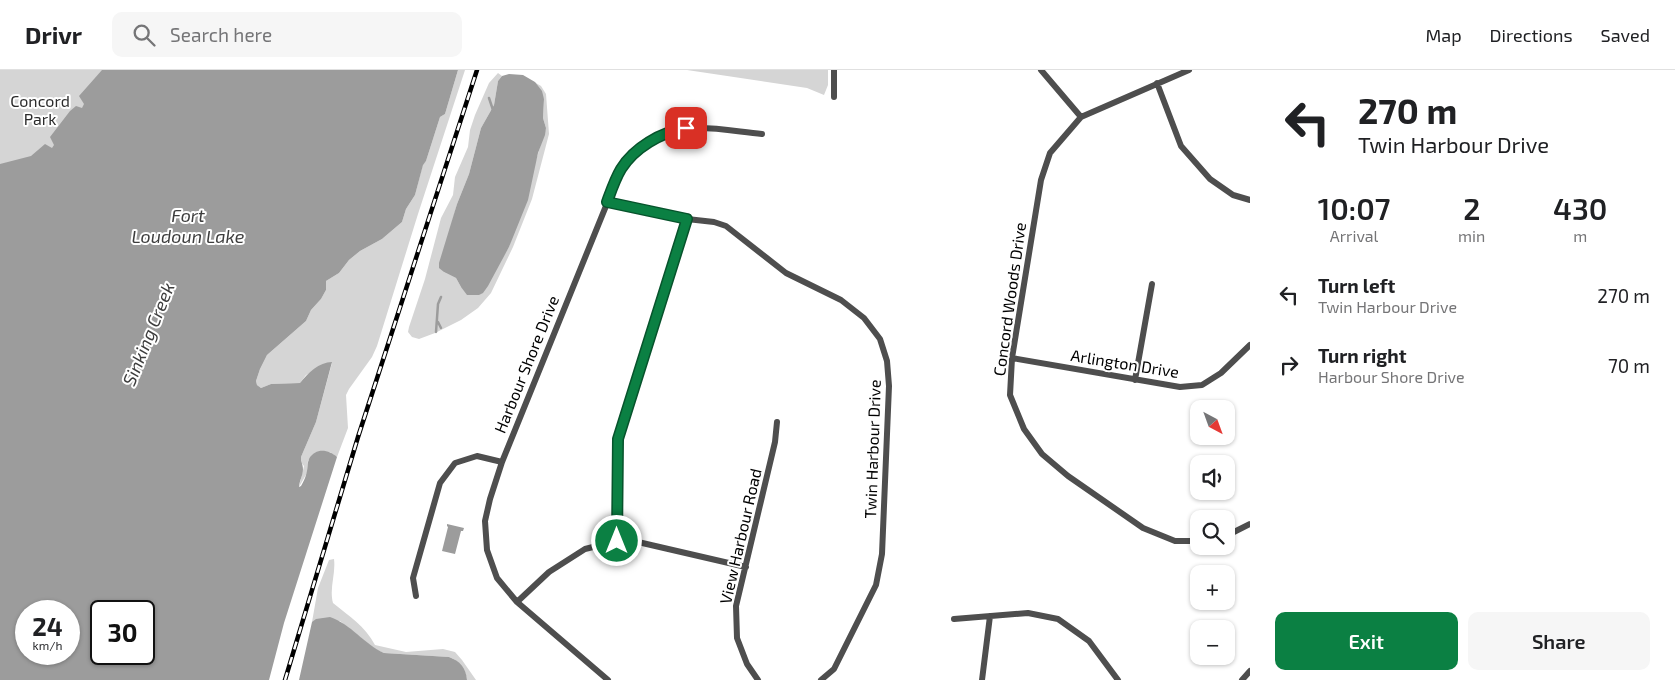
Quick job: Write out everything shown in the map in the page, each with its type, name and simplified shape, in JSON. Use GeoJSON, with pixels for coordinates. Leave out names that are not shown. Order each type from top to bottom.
{"type":"FeatureCollection","features":[{"type":"Feature","properties":{"kind":"street"},"geometry":{"type":"LineString","coordinates":[[834,70],[834,97]]}},
{"type":"Feature","properties":{"kind":"street"},"geometry":{"type":"LineString","coordinates":[[1042,70],[1081,117]]}},
{"type":"Feature","properties":{"kind":"street","name":"Concord Woods Drive"},"geometry":{"type":"LineString","coordinates":[[1189,70],[1081,117],[1050,153],[1041,180],[1012,358],[1010,395],[1024,429],[1042,454],[1068,476],[1143,528],[1175,541],[1190,541]]}},
{"type":"Feature","properties":{"kind":"street"},"geometry":{"type":"LineString","coordinates":[[1157,83],[1181,146],[1210,179],[1234,195],[1250,200]]}},
{"type":"Feature","properties":{"kind":"street","name":"Harbour Shore Drive"},"geometry":{"type":"LineString","coordinates":[[608,680],[517,602],[498,578],[487,550],[485,521],[490,499],[502,462],[621,169],[640,149],[657,137],[675,130],[696,127],[762,134]]}},
{"type":"Feature","properties":{"kind":"street","name":"Twin Harbour Drive"},"geometry":{"type":"LineString","coordinates":[[607,202],[687,219],[714,222],[726,226],[786,273],[841,300],[864,318],[880,339],[887,362],[889,386],[882,554],[876,584],[834,669],[821,680]]}},
{"type":"Feature","properties":{"kind":"street"},"geometry":{"type":"LineString","coordinates":[[617,541],[618,439],[687,219]]}},
{"type":"Feature","properties":{"kind":"street"},"geometry":{"type":"LineString","coordinates":[[1135,380],[1152,284]]}},
{"type":"Feature","properties":{"kind":"street","name":"Arlington Drive"},"geometry":{"type":"LineString","coordinates":[[1012,358],[1180,387],[1202,385],[1222,372],[1250,345]]}},
{"type":"Feature","properties":{"kind":"street","name":"View Harbour Road"},"geometry":{"type":"LineString","coordinates":[[758,680],[747,664],[737,638],[736,606],[775,442],[777,422]]}},
{"type":"Feature","properties":{"kind":"street"},"geometry":{"type":"LineString","coordinates":[[416,596],[413,578],[440,483],[455,463],[477,456],[502,462]]}},
{"type":"Feature","properties":{"kind":"street"},"geometry":{"type":"LineString","coordinates":[[1235,532],[1250,524]]}},
{"type":"Feature","properties":{"kind":"street"},"geometry":{"type":"LineString","coordinates":[[517,602],[549,572],[584,549],[617,541],[638,542],[746,567]]}},
{"type":"Feature","properties":{"kind":"street"},"geometry":{"type":"LineString","coordinates":[[954,619],[1028,613],[1058,619],[1089,641],[1118,680]]}},
{"type":"Feature","properties":{"kind":"street"},"geometry":{"type":"LineString","coordinates":[[982,680],[990,616]]}},
{"type":"Feature","properties":{"kind":"street"},"geometry":{"type":"LineString","coordinates":[[1242,680],[1250,671]]}},
{"type":"Feature","properties":{"kind":"green space","name":"Concord Park"},"geometry":{"type":"Polygon","coordinates":[[[0,70],[113,70],[53,152],[0,175],[0,70]]]}},
{"type":"Feature","properties":{"kind":"green space"},"geometry":{"type":"Polygon","coordinates":[[[458,70],[465,70],[377,346],[372,357],[346,395],[348,428],[337,457],[330,452],[308,460],[307,473],[299,487],[304,466],[300,461],[301,457],[316,422],[332,363],[306,375],[300,383],[271,384],[261,388],[257,385],[256,381],[260,369],[267,355],[306,321],[311,310],[326,290],[326,281],[339,273],[349,260],[360,251],[382,239],[402,222],[406,209],[415,195],[423,164],[426,161],[440,117],[445,114],[458,70]]]}},
{"type":"Feature","properties":{"kind":"green space"},"geometry":{"type":"Polygon","coordinates":[[[687,70],[828,70],[828,85],[824,95],[807,88],[687,70]]]}},
{"type":"Feature","properties":{"kind":"green space"},"geometry":{"type":"Polygon","coordinates":[[[498,73],[502,76],[498,81],[494,105],[481,128],[469,174],[457,204],[450,230],[444,272],[456,278],[461,287],[504,255],[509,247],[546,128],[543,118],[544,99],[534,82],[541,86],[546,94],[549,134],[532,199],[513,247],[491,293],[478,308],[461,320],[435,333],[419,339],[412,337],[408,332],[409,327],[425,279],[441,218],[453,195],[455,177],[468,147],[470,130],[475,115],[489,83],[498,73]]]}},
{"type":"Feature","properties":{"kind":"green space"},"geometry":{"type":"Polygon","coordinates":[[[334,559],[333,603],[362,627],[375,645],[406,652],[443,649],[455,652],[476,680],[467,680],[461,666],[456,660],[449,657],[384,653],[376,650],[340,621],[312,622],[318,588],[329,560],[334,559]]]}},
{"type":"Feature","properties":{"kind":"water","name":"Fort Loudoun Lake"},"geometry":{"type":"Polygon","coordinates":[[[102,70],[458,70],[445,114],[440,117],[423,165],[415,195],[406,209],[402,222],[382,239],[360,251],[349,260],[339,273],[326,281],[326,290],[311,310],[306,321],[267,355],[256,381],[257,385],[261,388],[271,384],[300,383],[318,366],[332,362],[316,422],[301,457],[303,471],[299,487],[305,478],[308,461],[312,455],[319,451],[326,451],[337,457],[284,623],[269,680],[0,680],[0,164],[31,156],[45,144],[52,148],[54,145],[50,137],[70,111],[76,106],[82,108],[84,104],[79,96],[102,70]]]}},
{"type":"Feature","properties":{"kind":"water"},"geometry":{"type":"Polygon","coordinates":[[[509,74],[523,75],[535,82],[542,91],[545,135],[538,153],[528,200],[509,247],[483,293],[467,295],[456,278],[439,268],[439,263],[457,204],[469,174],[481,128],[494,105],[498,81],[502,76],[509,74]]]}},
{"type":"Feature","properties":{"kind":"water"},"geometry":{"type":"Polygon","coordinates":[[[447,524],[464,528],[461,531],[455,554],[442,551],[448,527],[447,524]]]}},
{"type":"Feature","properties":{"kind":"water"},"geometry":{"type":"Polygon","coordinates":[[[330,617],[344,624],[370,645],[384,653],[449,657],[459,663],[464,669],[467,680],[299,680],[312,622],[316,619],[330,617]]]}},
{"type":"Feature","properties":{"kind":"waterway"},"geometry":{"type":"LineString","coordinates":[[489,98],[493,110]]}},
{"type":"Feature","properties":{"kind":"waterway"},"geometry":{"type":"LineString","coordinates":[[436,332],[438,304],[441,297]]}},
{"type":"Feature","properties":{"kind":"waterway"},"geometry":{"type":"LineString","coordinates":[[438,322],[441,328]]}},
{"type":"Feature","properties":{"kind":"railway"},"geometry":{"type":"LineString","coordinates":[[285,680],[358,437],[477,70]]}},
{"type":"Feature","properties":{"kind":"route"},"geometry":{"type":"LineString","coordinates":[[617,541],[618,439],[687,219],[607,202],[621,169],[640,149],[657,137],[686,128]]}},
{"type":"Feature","properties":{"kind":"water label","name":"Sinking Creek"},"geometry":{"type":"Point","coordinates":[148,334]}}]}
